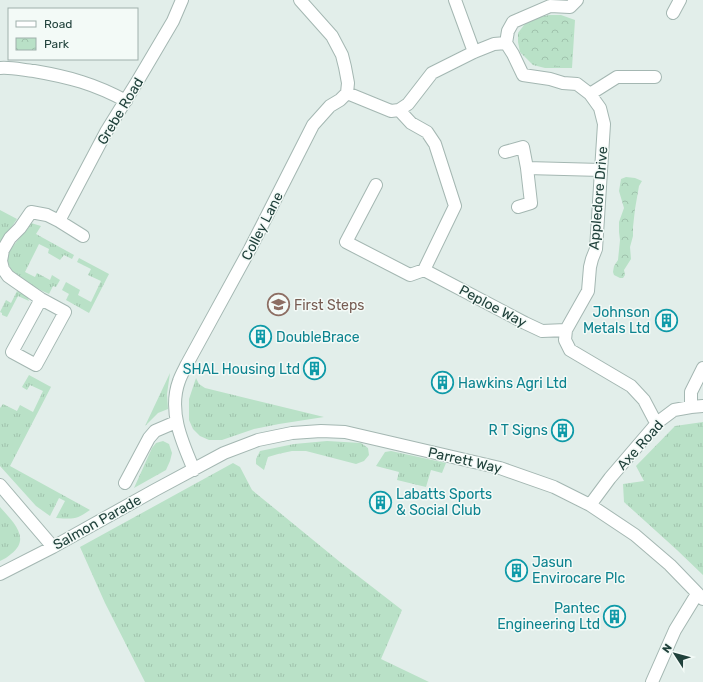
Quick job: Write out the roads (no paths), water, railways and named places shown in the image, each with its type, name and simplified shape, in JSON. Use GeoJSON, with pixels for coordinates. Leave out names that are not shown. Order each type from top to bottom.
{"type":"FeatureCollection","features":[{"type":"Feature","properties":{"kind":"street","name":"Grebe Road"},"geometry":{"type":"LineString","coordinates":[[59,221],[106,132],[173,21],[182,0]]}},
{"type":"Feature","properties":{"kind":"street"},"geometry":{"type":"LineString","coordinates":[[301,0],[332,36],[342,56],[348,84],[347,93],[391,111],[399,110],[408,104],[432,73],[474,52],[494,44],[506,43],[508,31],[513,22],[550,6],[570,7],[577,0]]}},
{"type":"Feature","properties":{"kind":"street"},"geometry":{"type":"LineString","coordinates":[[455,0],[474,52]]}},
{"type":"Feature","properties":{"kind":"street"},"geometry":{"type":"LineString","coordinates":[[673,13],[680,0]]}},
{"type":"Feature","properties":{"kind":"street","name":"Appledore Drive"},"geometry":{"type":"LineString","coordinates":[[506,43],[523,75],[550,79],[563,83],[577,84],[590,94],[600,108],[604,124],[596,249],[590,267],[588,291],[566,330]]}},
{"type":"Feature","properties":{"kind":"street"},"geometry":{"type":"LineString","coordinates":[[0,68],[17,69],[84,82],[110,92],[126,101]]}},
{"type":"Feature","properties":{"kind":"street"},"geometry":{"type":"LineString","coordinates":[[590,94],[617,77],[655,77]]}},
{"type":"Feature","properties":{"kind":"street","name":"Colley Lane"},"geometry":{"type":"LineString","coordinates":[[194,470],[182,442],[176,422],[175,407],[179,382],[187,364],[250,249],[313,125],[330,106],[340,100],[347,93]]}},
{"type":"Feature","properties":{"kind":"street"},"geometry":{"type":"LineString","coordinates":[[376,185],[346,242],[410,275],[424,270],[455,206],[435,144],[427,132],[411,123],[399,110]]}},
{"type":"Feature","properties":{"kind":"street"},"geometry":{"type":"LineString","coordinates":[[505,152],[523,147],[531,203],[518,207]]}},
{"type":"Feature","properties":{"kind":"street"},"geometry":{"type":"LineString","coordinates":[[527,168],[601,170]]}},
{"type":"Feature","properties":{"kind":"street"},"geometry":{"type":"LineString","coordinates":[[41,299],[12,352],[36,365],[65,312],[41,299],[8,276],[3,269],[1,261],[3,250],[10,238],[20,228],[31,212],[46,215],[83,236]]}},
{"type":"Feature","properties":{"kind":"street","name":"Peploe Way"},"geometry":{"type":"LineString","coordinates":[[424,270],[542,331],[566,330]]}},
{"type":"Feature","properties":{"kind":"street"},"geometry":{"type":"LineString","coordinates":[[566,330],[565,340],[570,350],[631,386],[644,400],[654,419],[658,422]]}},
{"type":"Feature","properties":{"kind":"street"},"geometry":{"type":"LineString","coordinates":[[697,406],[691,392],[703,368]]}},
{"type":"Feature","properties":{"kind":"street","name":"Axe Road"},"geometry":{"type":"LineString","coordinates":[[590,505],[610,478],[658,422],[674,410],[697,406]]}},
{"type":"Feature","properties":{"kind":"street"},"geometry":{"type":"LineString","coordinates":[[125,483],[149,438],[155,431],[176,422]]}},
{"type":"Feature","properties":{"kind":"street","name":"Parrett Way"},"geometry":{"type":"LineString","coordinates":[[194,470],[224,453],[258,440],[321,430],[345,432],[500,468],[554,487],[590,505],[635,535],[670,565],[700,597]]}},
{"type":"Feature","properties":{"kind":"street","name":"Salmon Parade"},"geometry":{"type":"LineString","coordinates":[[0,574],[53,548],[155,490],[194,470]]}},
{"type":"Feature","properties":{"kind":"street"},"geometry":{"type":"LineString","coordinates":[[0,485],[53,548]]}},
{"type":"Feature","properties":{"kind":"street"},"geometry":{"type":"LineString","coordinates":[[652,682],[675,630],[700,597]]}},
{"type":"Feature","properties":{"kind":"place","name":"First Steps"},"geometry":{"type":"Point","coordinates":[279,305]}},
{"type":"Feature","properties":{"kind":"place","name":"Johnson Metals Ltd"},"geometry":{"type":"Point","coordinates":[666,320]}},
{"type":"Feature","properties":{"kind":"place","name":"DoubleBrace"},"geometry":{"type":"Point","coordinates":[260,337]}},
{"type":"Feature","properties":{"kind":"place","name":"SHAL Housing Ltd"},"geometry":{"type":"Point","coordinates":[315,369]}},
{"type":"Feature","properties":{"kind":"place","name":"Hawkins Agri Ltd"},"geometry":{"type":"Point","coordinates":[443,383]}},
{"type":"Feature","properties":{"kind":"place","name":"R T Signs"},"geometry":{"type":"Point","coordinates":[563,430]}},
{"type":"Feature","properties":{"kind":"place","name":"Labatts Sports & Social Club"},"geometry":{"type":"Point","coordinates":[380,502]}},
{"type":"Feature","properties":{"kind":"place","name":"Jasun Envirocare Plc"},"geometry":{"type":"Point","coordinates":[517,570]}},
{"type":"Feature","properties":{"kind":"place","name":"Pantec Engineering Ltd"},"geometry":{"type":"Point","coordinates":[615,616]}}]}
